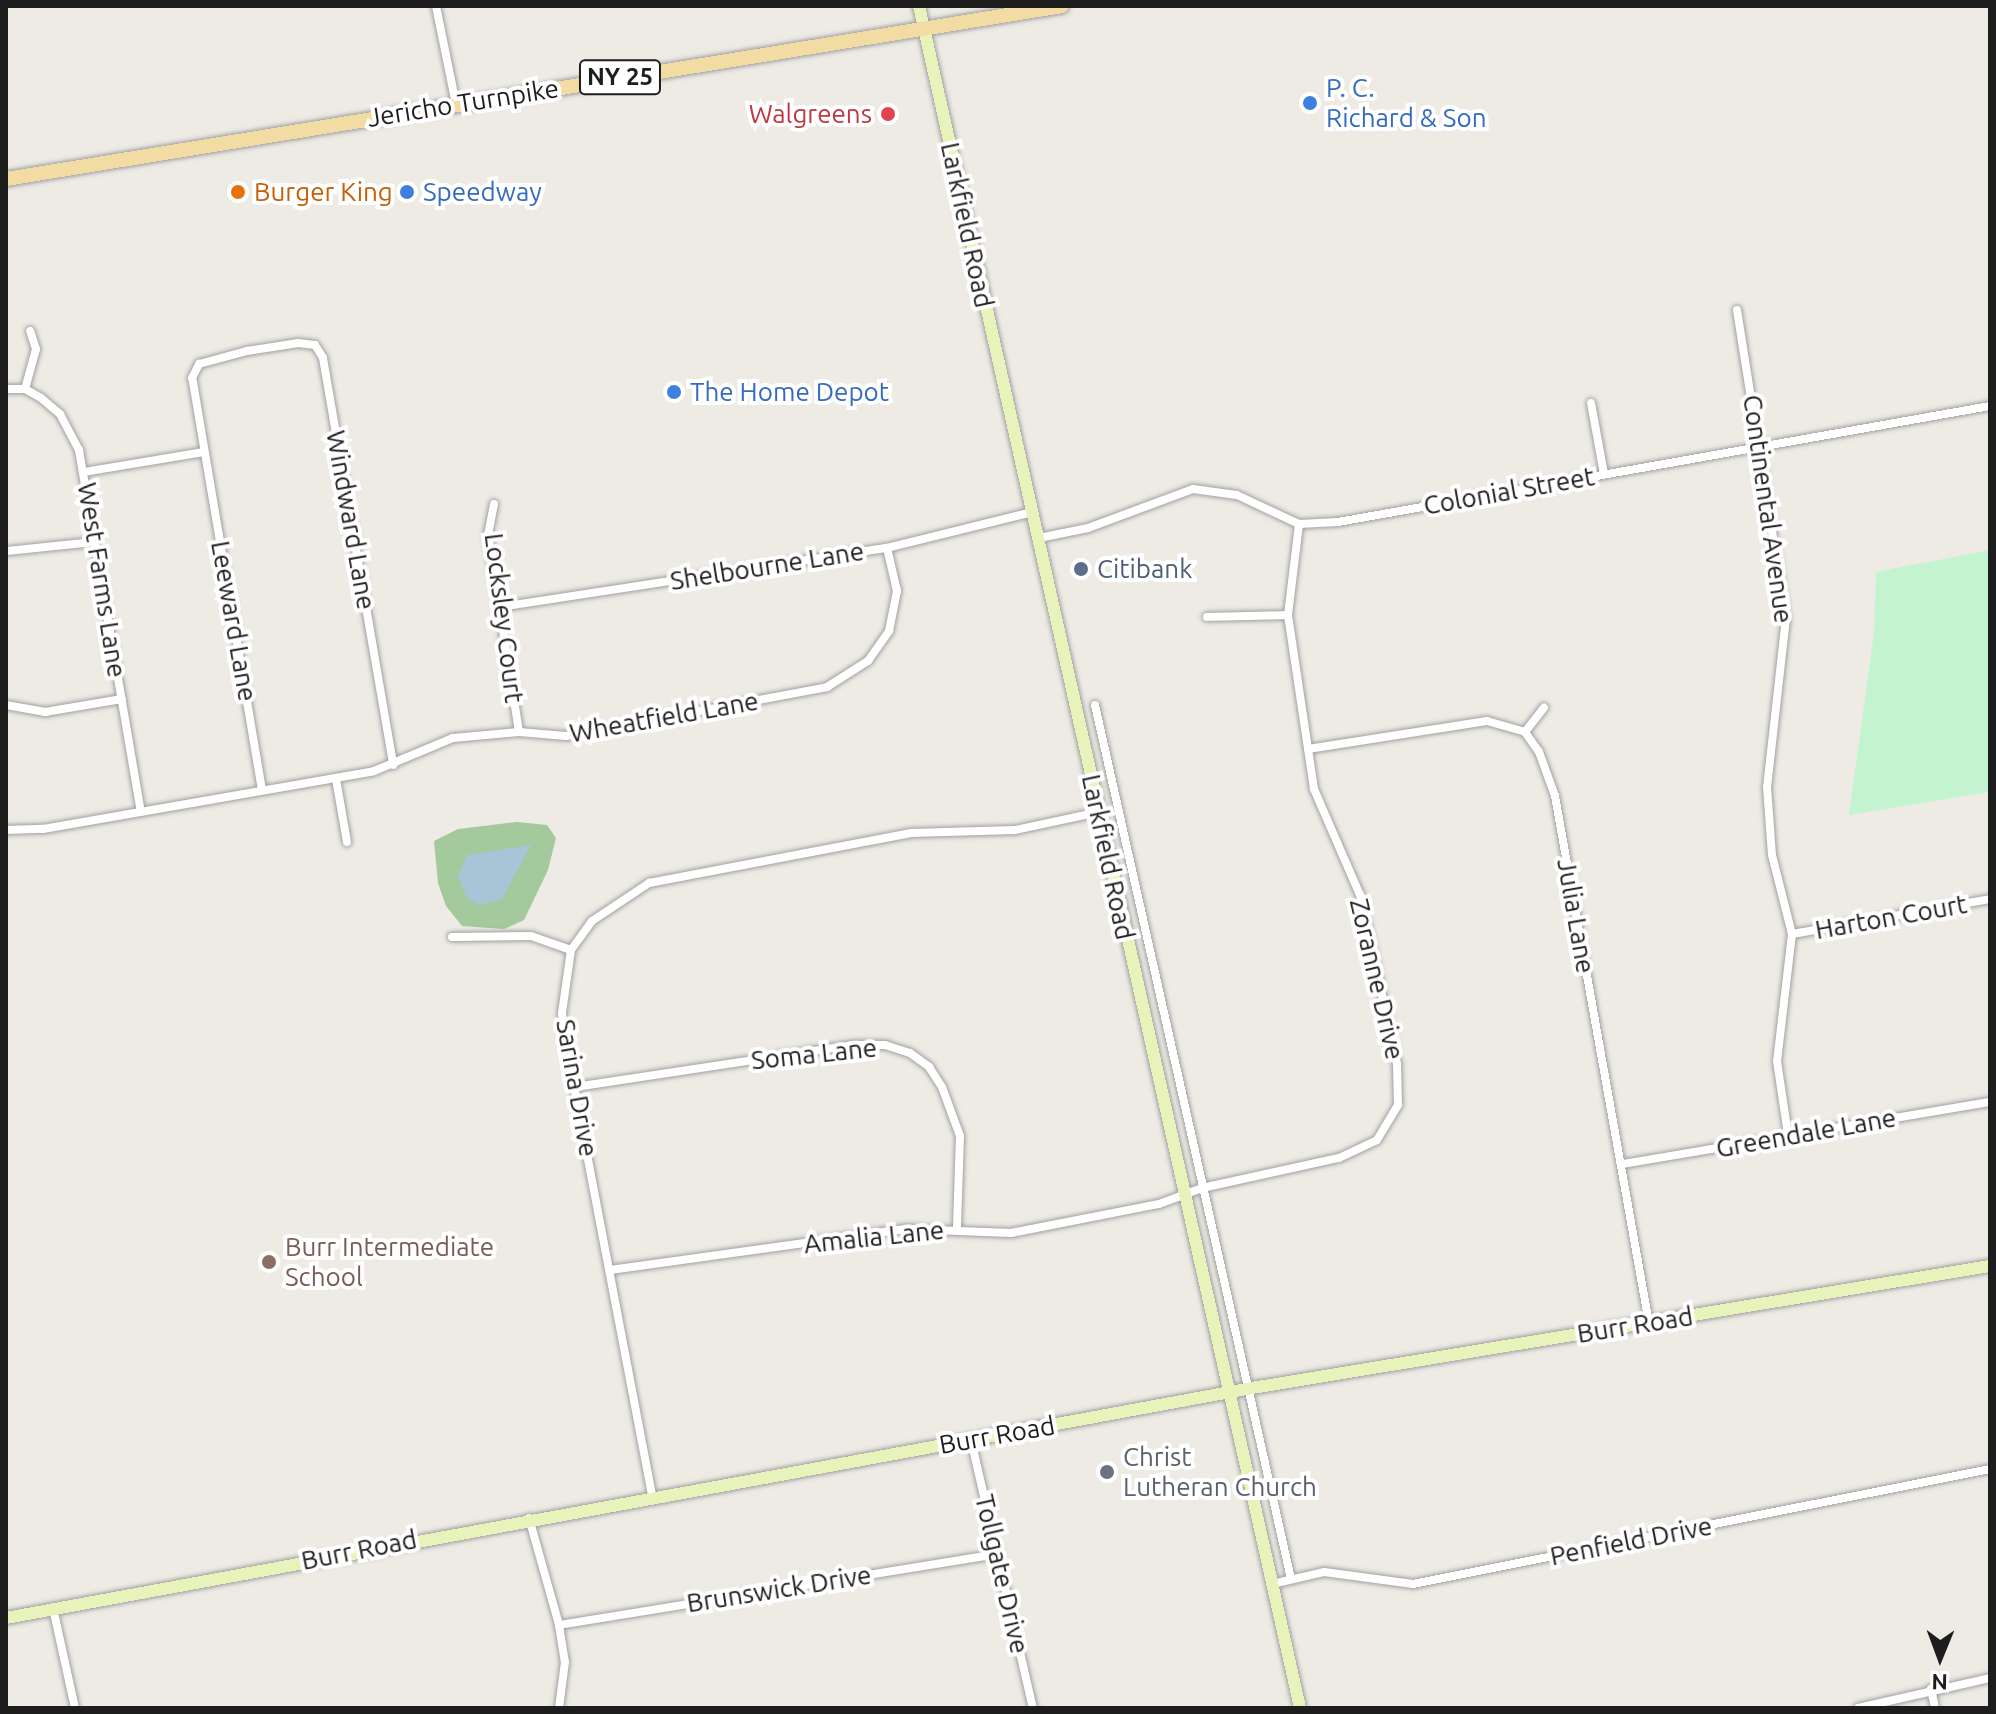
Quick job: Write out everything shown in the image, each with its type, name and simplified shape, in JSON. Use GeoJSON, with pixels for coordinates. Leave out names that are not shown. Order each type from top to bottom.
{"type":"FeatureCollection","features":[{"type":"Feature","properties":{"kind":"main road","name":"Jericho Turnpike"},"geometry":{"type":"LineString","coordinates":[[6,179],[1062,6]]}},
{"type":"Feature","properties":{"kind":"street"},"geometry":{"type":"LineString","coordinates":[[436,6],[456,104]]}},
{"type":"Feature","properties":{"kind":"street","name":"Larkfield Road"},"geometry":{"type":"LineString","coordinates":[[919,6],[1300,1708]]}},
{"type":"Feature","properties":{"kind":"street","name":"Continental Avenue"},"geometry":{"type":"LineString","coordinates":[[1737,310],[1786,618],[1768,820],[1792,934],[1777,1061],[1788,1135]]}},
{"type":"Feature","properties":{"kind":"street"},"geometry":{"type":"LineString","coordinates":[[6,389],[25,389],[36,349],[30,331]]}},
{"type":"Feature","properties":{"kind":"street","name":"Windward Lane"},"geometry":{"type":"LineString","coordinates":[[247,351],[298,343],[315,345],[323,358],[393,765]]}},
{"type":"Feature","properties":{"kind":"street","name":"Leeward Lane"},"geometry":{"type":"LineString","coordinates":[[247,351],[199,364],[192,378],[262,790]]}},
{"type":"Feature","properties":{"kind":"street","name":"West Farms Lane"},"geometry":{"type":"LineString","coordinates":[[25,389],[60,414],[84,472],[141,812]]}},
{"type":"Feature","properties":{"kind":"street"},"geometry":{"type":"LineString","coordinates":[[1591,403],[1604,474]]}},
{"type":"Feature","properties":{"kind":"street","name":"Colonial Street"},"geometry":{"type":"LineString","coordinates":[[1299,524],[1990,406]]}},
{"type":"Feature","properties":{"kind":"street"},"geometry":{"type":"LineString","coordinates":[[84,472],[204,452]]}},
{"type":"Feature","properties":{"kind":"street"},"geometry":{"type":"LineString","coordinates":[[1039,538],[1088,528],[1193,489],[1237,495],[1299,524]]}},
{"type":"Feature","properties":{"kind":"street","name":"Locksley Court"},"geometry":{"type":"LineString","coordinates":[[494,504],[488,534],[519,732]]}},
{"type":"Feature","properties":{"kind":"street","name":"Shelbourne Lane"},"geometry":{"type":"LineString","coordinates":[[500,607],[887,548],[1032,512]]}},
{"type":"Feature","properties":{"kind":"street","name":"Zoranne Drive"},"geometry":{"type":"LineString","coordinates":[[1183,1195],[1362,1151],[1377,1140],[1398,1105],[1397,1064],[1369,926],[1314,789],[1288,615],[1299,524]]}},
{"type":"Feature","properties":{"kind":"street"},"geometry":{"type":"LineString","coordinates":[[6,551],[95,542]]}},
{"type":"Feature","properties":{"kind":"street","name":"Wheatfield Lane"},"geometry":{"type":"LineString","coordinates":[[6,830],[43,829],[336,779],[393,765],[453,738],[519,732],[566,736],[827,687],[848,678],[880,646],[896,613],[887,548]]}},
{"type":"Feature","properties":{"kind":"street"},"geometry":{"type":"LineString","coordinates":[[1207,617],[1288,615]]}},
{"type":"Feature","properties":{"kind":"street"},"geometry":{"type":"LineString","coordinates":[[6,705],[45,712],[122,699]]}},
{"type":"Feature","properties":{"kind":"street","name":"Larkfield Road"},"geometry":{"type":"LineString","coordinates":[[1095,705],[1245,1389],[1291,1579]]}},
{"type":"Feature","properties":{"kind":"street"},"geometry":{"type":"LineString","coordinates":[[1308,749],[1487,721],[1525,732],[1544,708]]}},
{"type":"Feature","properties":{"kind":"street","name":"Julia Lane"},"geometry":{"type":"LineString","coordinates":[[1525,732],[1547,769],[1555,796],[1649,1323]]}},
{"type":"Feature","properties":{"kind":"street"},"geometry":{"type":"LineString","coordinates":[[336,779],[347,842]]}},
{"type":"Feature","properties":{"kind":"street","name":"Sarina Drive"},"geometry":{"type":"LineString","coordinates":[[652,1495],[562,1013],[571,950],[592,921],[649,883],[911,833],[1015,830],[1099,812]]}},
{"type":"Feature","properties":{"kind":"street","name":"Harton Court"},"geometry":{"type":"LineString","coordinates":[[1792,934],[1990,899]]}},
{"type":"Feature","properties":{"kind":"street"},"geometry":{"type":"LineString","coordinates":[[452,937],[531,936],[571,950]]}},
{"type":"Feature","properties":{"kind":"street","name":"Soma Lane"},"geometry":{"type":"LineString","coordinates":[[575,1087],[854,1045],[885,1045],[910,1053],[942,1087],[960,1136],[957,1228]]}},
{"type":"Feature","properties":{"kind":"street","name":"Greendale Lane"},"geometry":{"type":"LineString","coordinates":[[1623,1164],[1990,1102]]}},
{"type":"Feature","properties":{"kind":"street","name":"Amalia Lane"},"geometry":{"type":"LineString","coordinates":[[610,1270],[907,1229],[957,1228],[1011,1233],[1183,1195]]}},
{"type":"Feature","properties":{"kind":"street","name":"Burr Road"},"geometry":{"type":"LineString","coordinates":[[6,1618],[529,1517],[1228,1392],[1990,1266]]}},
{"type":"Feature","properties":{"kind":"street","name":"Tollgate Drive"},"geometry":{"type":"LineString","coordinates":[[971,1440],[1033,1708]]}},
{"type":"Feature","properties":{"kind":"street","name":"Penfield Drive"},"geometry":{"type":"LineString","coordinates":[[1272,1584],[1337,1572],[1391,1585],[1413,1584],[1990,1469]]}},
{"type":"Feature","properties":{"kind":"street"},"geometry":{"type":"LineString","coordinates":[[529,1517],[559,1625],[565,1662],[559,1708]]}},
{"type":"Feature","properties":{"kind":"street","name":"Brunswick Drive"},"geometry":{"type":"LineString","coordinates":[[559,1625],[998,1554]]}},
{"type":"Feature","properties":{"kind":"street"},"geometry":{"type":"LineString","coordinates":[[53,1608],[75,1708]]}},
{"type":"Feature","properties":{"kind":"street"},"geometry":{"type":"LineString","coordinates":[[1858,1708],[1990,1678]]}},
{"type":"Feature","properties":{"kind":"street"},"geometry":{"type":"LineString","coordinates":[[1931,1689],[1935,1708]]}},
{"type":"Feature","properties":{"kind":"green space"},"geometry":{"type":"Polygon","coordinates":[[[1990,550],[1990,792],[1849,815],[1874,633],[1876,572],[1990,550]]]}},
{"type":"Feature","properties":{"kind":"green space"},"geometry":{"type":"Polygon","coordinates":[[[517,822],[547,825],[556,838],[548,870],[524,920],[504,929],[462,926],[446,906],[438,883],[434,841],[458,829],[517,822]]]}},
{"type":"Feature","properties":{"kind":"water"},"geometry":{"type":"Polygon","coordinates":[[[531,845],[502,899],[479,905],[467,898],[458,876],[467,855],[531,845]]]}},
{"type":"Feature","properties":{"kind":"place","name":"P. C. Richard & Son"},"geometry":{"type":"Point","coordinates":[1310,103]}},
{"type":"Feature","properties":{"kind":"place","name":"Walgreens"},"geometry":{"type":"Point","coordinates":[888,114]}},
{"type":"Feature","properties":{"kind":"place","name":"Burger King"},"geometry":{"type":"Point","coordinates":[238,192]}},
{"type":"Feature","properties":{"kind":"place","name":"Speedway"},"geometry":{"type":"Point","coordinates":[407,192]}},
{"type":"Feature","properties":{"kind":"place","name":"The Home Depot"},"geometry":{"type":"Point","coordinates":[674,392]}},
{"type":"Feature","properties":{"kind":"place","name":"Citibank"},"geometry":{"type":"Point","coordinates":[1081,569]}},
{"type":"Feature","properties":{"kind":"place","name":"Burr Intermediate School"},"geometry":{"type":"Point","coordinates":[269,1262]}},
{"type":"Feature","properties":{"kind":"place","name":"Christ Lutheran Church"},"geometry":{"type":"Point","coordinates":[1107,1472]}}]}
